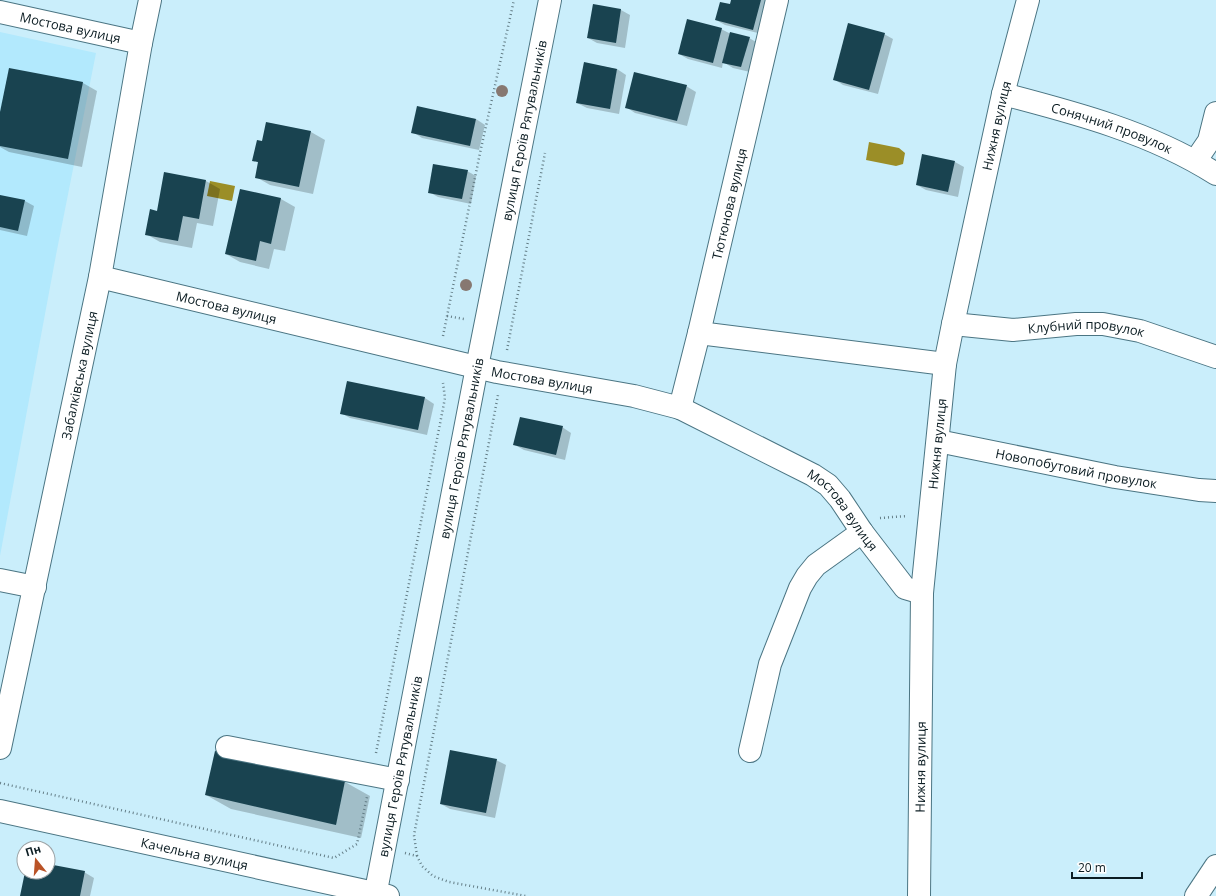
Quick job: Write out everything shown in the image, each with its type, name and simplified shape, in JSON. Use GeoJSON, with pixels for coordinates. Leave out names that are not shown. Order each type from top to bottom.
{"type":"FeatureCollection","features":[{"type":"Feature","properties":{"kind":"street","name":"Забалківська вулиця"},"geometry":{"type":"LineString","coordinates":[[0,748],[100,277],[141,42],[150,0]]}},
{"type":"Feature","properties":{"kind":"street","name":"вулиця Героїв Рятувальників"},"geometry":{"type":"LineString","coordinates":[[380,895],[385,849],[398,780],[477,367],[550,0]]}},
{"type":"Feature","properties":{"kind":"street","name":"Тютюнова вулиця"},"geometry":{"type":"LineString","coordinates":[[680,408],[777,0]]}},
{"type":"Feature","properties":{"kind":"street","name":"Нижня вулиця"},"geometry":{"type":"LineString","coordinates":[[919,896],[922,593],[945,364],[1004,94],[1028,0]]}},
{"type":"Feature","properties":{"kind":"street","name":"Мостова вулиця"},"geometry":{"type":"LineString","coordinates":[[0,12],[141,42]]}},
{"type":"Feature","properties":{"kind":"street","name":"Сонячний провулок"},"geometry":{"type":"LineString","coordinates":[[1004,94],[1149,138],[1196,160],[1216,174]]}},
{"type":"Feature","properties":{"kind":"street"},"geometry":{"type":"LineString","coordinates":[[1196,160],[1209,141],[1216,113]]}},
{"type":"Feature","properties":{"kind":"street","name":"Мостова вулиця"},"geometry":{"type":"LineString","coordinates":[[100,277],[502,373],[634,396],[680,408],[813,474],[828,485],[840,499],[862,532],[906,588],[922,593]]}},
{"type":"Feature","properties":{"kind":"street","name":"Клубний провулок"},"geometry":{"type":"LineString","coordinates":[[953,324],[1013,330],[1076,324],[1103,324],[1140,331],[1216,356]]}},
{"type":"Feature","properties":{"kind":"street"},"geometry":{"type":"LineString","coordinates":[[699,333],[945,364]]}},
{"type":"Feature","properties":{"kind":"street","name":"Новопобутовий провулок"},"geometry":{"type":"LineString","coordinates":[[938,441],[1114,477],[1199,490],[1216,491]]}},
{"type":"Feature","properties":{"kind":"street"},"geometry":{"type":"LineString","coordinates":[[750,751],[770,664],[800,588],[816,565],[862,532]]}},
{"type":"Feature","properties":{"kind":"street"},"geometry":{"type":"LineString","coordinates":[[0,580],[35,587]]}},
{"type":"Feature","properties":{"kind":"street"},"geometry":{"type":"LineString","coordinates":[[227,747],[398,780]]}},
{"type":"Feature","properties":{"kind":"street","name":"Качельна вулиця"},"geometry":{"type":"LineString","coordinates":[[0,811],[380,895]]}},
{"type":"Feature","properties":{"kind":"street"},"geometry":{"type":"LineString","coordinates":[[1196,896],[1216,866]]}},
{"type":"Feature","properties":{"kind":"path"},"geometry":{"type":"LineString","coordinates":[[0,783],[334,858],[356,844],[371,775],[444,398],[439,357],[480,153],[514,0]]}},
{"type":"Feature","properties":{"kind":"path"},"geometry":{"type":"LineString","coordinates":[[526,896],[449,882],[433,876],[422,866],[417,856],[414,834],[546,148]]}},
{"type":"Feature","properties":{"kind":"path"},"geometry":{"type":"LineString","coordinates":[[850,514],[869,518],[905,516],[917,511],[932,498]]}},
{"type":"Feature","properties":{"kind":"path"},"geometry":{"type":"LineString","coordinates":[[385,849],[417,856]]}},
{"type":"Feature","properties":{"kind":"shaded area"},"geometry":{"type":"Polygon","coordinates":[[[0,32],[96,53],[56,255],[0,556],[0,32]]]}},
{"type":"Feature","properties":{"kind":"shaded area"},"geometry":{"type":"Polygon","coordinates":[[[869,142],[899,148],[905,153],[903,164],[896,166],[866,160],[869,142]]]}},
{"type":"Feature","properties":{"kind":"shaded area"},"geometry":{"type":"Polygon","coordinates":[[[210,181],[235,186],[232,201],[207,196],[210,181]]]}},
{"type":"Feature","properties":{"kind":"building"},"geometry":{"type":"Polygon","coordinates":[[[731,0],[761,0],[753,30],[715,20],[720,2],[730,4],[731,0]]]}},
{"type":"Feature","properties":{"kind":"building"},"geometry":{"type":"Polygon","coordinates":[[[593,4],[621,9],[616,43],[587,38],[593,4]]]}},
{"type":"Feature","properties":{"kind":"building"},"geometry":{"type":"Polygon","coordinates":[[[687,19],[722,28],[713,63],[678,54],[687,19]]]}},
{"type":"Feature","properties":{"kind":"building"},"geometry":{"type":"Polygon","coordinates":[[[848,23],[885,33],[869,90],[833,80],[848,23]]]}},
{"type":"Feature","properties":{"kind":"building"},"geometry":{"type":"Polygon","coordinates":[[[730,32],[750,37],[741,67],[722,63],[730,32]]]}},
{"type":"Feature","properties":{"kind":"building"},"geometry":{"type":"Polygon","coordinates":[[[584,62],[617,69],[610,109],[576,103],[584,62]]]}},
{"type":"Feature","properties":{"kind":"building"},"geometry":{"type":"Polygon","coordinates":[[[9,68],[83,82],[68,159],[0,146],[0,112],[9,68]]]}},
{"type":"Feature","properties":{"kind":"building"},"geometry":{"type":"Polygon","coordinates":[[[634,72],[687,85],[677,121],[625,108],[634,72]]]}},
{"type":"Feature","properties":{"kind":"building"},"geometry":{"type":"Polygon","coordinates":[[[417,106],[476,119],[470,146],[411,133],[417,106]]]}},
{"type":"Feature","properties":{"kind":"building"},"geometry":{"type":"Polygon","coordinates":[[[266,122],[311,131],[299,187],[255,178],[258,162],[252,161],[257,140],[262,141],[266,122]]]}},
{"type":"Feature","properties":{"kind":"building"},"geometry":{"type":"Polygon","coordinates":[[[922,154],[955,161],[948,192],[916,185],[922,154]]]}},
{"type":"Feature","properties":{"kind":"building"},"geometry":{"type":"Polygon","coordinates":[[[433,164],[468,170],[462,199],[428,193],[433,164]]]}},
{"type":"Feature","properties":{"kind":"building"},"geometry":{"type":"Polygon","coordinates":[[[164,172],[206,180],[199,219],[183,216],[178,241],[145,235],[150,209],[157,211],[164,172]]]}},
{"type":"Feature","properties":{"kind":"building"},"geometry":{"type":"Polygon","coordinates":[[[240,189],[281,198],[271,244],[260,241],[256,261],[225,254],[240,189]]]}},
{"type":"Feature","properties":{"kind":"building"},"geometry":{"type":"Polygon","coordinates":[[[0,195],[25,200],[18,231],[0,227],[0,195]]]}},
{"type":"Feature","properties":{"kind":"building"},"geometry":{"type":"Polygon","coordinates":[[[347,381],[425,397],[418,430],[340,414],[347,381]]]}},
{"type":"Feature","properties":{"kind":"building"},"geometry":{"type":"Polygon","coordinates":[[[520,417],[563,426],[556,455],[513,445],[520,417]]]}},
{"type":"Feature","properties":{"kind":"building"},"geometry":{"type":"Polygon","coordinates":[[[450,750],[497,759],[486,813],[440,804],[450,750]]]}},
{"type":"Feature","properties":{"kind":"building"},"geometry":{"type":"Polygon","coordinates":[[[215,751],[345,781],[336,825],[205,795],[215,751]]]}},
{"type":"Feature","properties":{"kind":"building"},"geometry":{"type":"Polygon","coordinates":[[[56,866],[85,871],[80,896],[20,896],[23,880],[56,880],[56,866]]]}}]}
